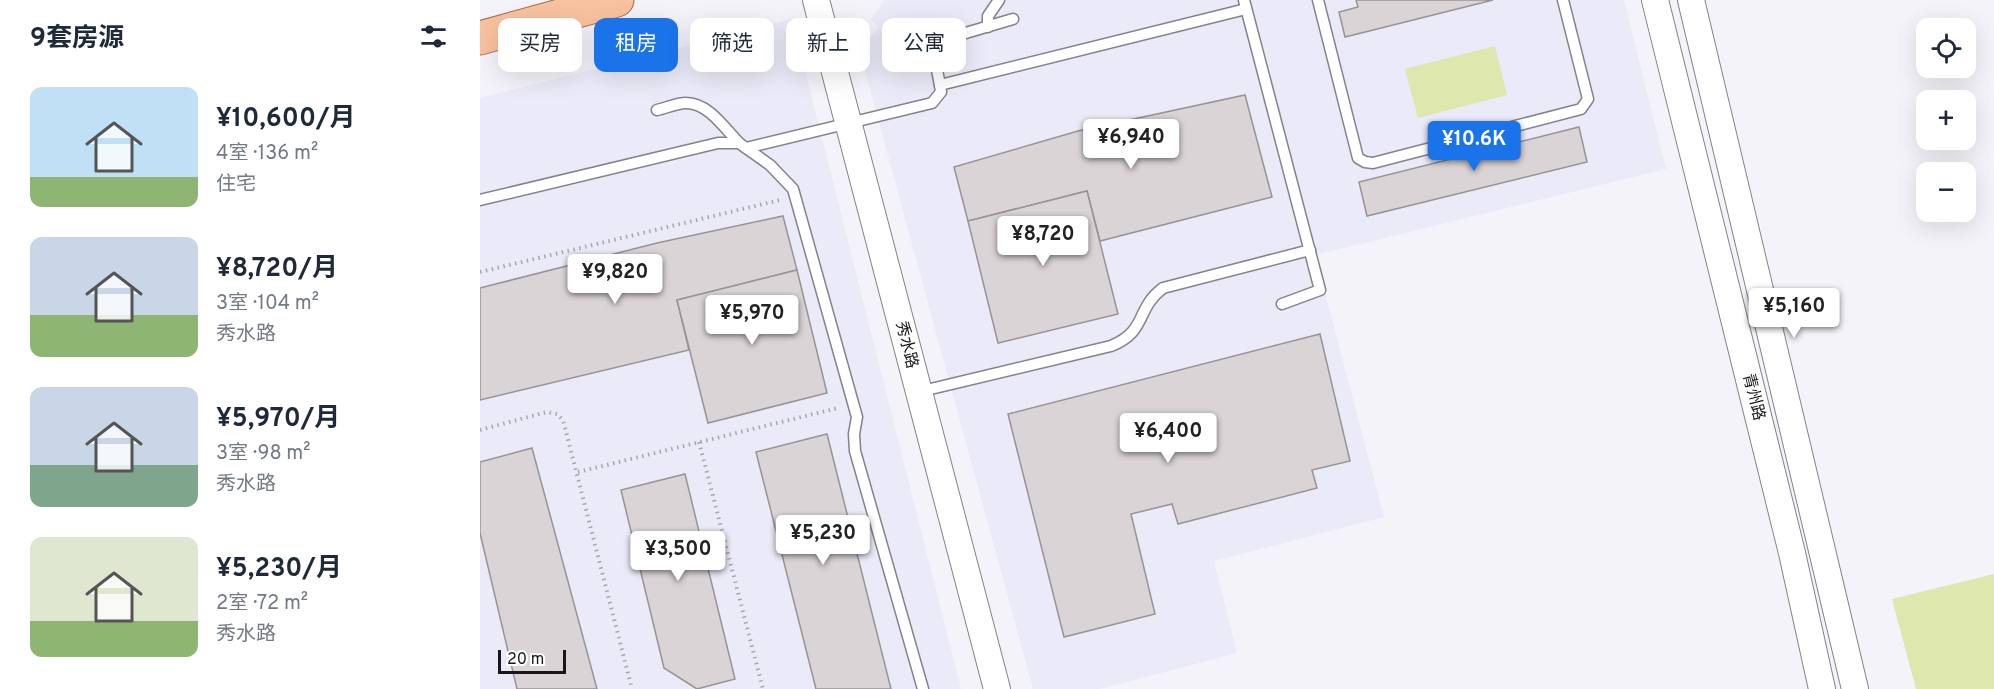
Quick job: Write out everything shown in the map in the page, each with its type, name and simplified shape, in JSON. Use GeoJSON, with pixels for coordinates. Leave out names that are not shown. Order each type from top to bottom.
{"type":"FeatureCollection","features":[{"type":"Feature","properties":{"kind":"main road"},"geometry":{"type":"LineString","coordinates":[[480,38],[617,0]]}},
{"type":"Feature","properties":{"kind":"street","name":"秀水路"},"geometry":{"type":"LineString","coordinates":[[816,0],[998,689]]}},
{"type":"Feature","properties":{"kind":"street","name":"青州路"},"geometry":{"type":"LineString","coordinates":[[1655,0],[1792,554],[1822,689]]}},
{"type":"Feature","properties":{"kind":"street","name":"青州路"},"geometry":{"type":"LineString","coordinates":[[1690,0],[1855,689]]}},
{"type":"Feature","properties":{"kind":"lane"},"geometry":{"type":"LineString","coordinates":[[988,27],[988,16],[999,0]]}},
{"type":"Feature","properties":{"kind":"lane"},"geometry":{"type":"LineString","coordinates":[[1318,0],[1358,158],[1373,163],[1581,109],[1588,99],[1563,0]]}},
{"type":"Feature","properties":{"kind":"lane"},"geometry":{"type":"LineString","coordinates":[[940,86],[1245,5],[1320,290],[1315,294],[1282,304]]}},
{"type":"Feature","properties":{"kind":"lane"},"geometry":{"type":"LineString","coordinates":[[480,200],[718,143],[743,146],[932,103],[938,98],[940,86],[935,56],[936,47],[942,40],[1013,20]]}},
{"type":"Feature","properties":{"kind":"lane"},"geometry":{"type":"LineString","coordinates":[[657,110],[687,103],[701,108],[714,116],[743,146],[770,165],[793,189],[857,417],[854,434],[855,451],[923,689]]}},
{"type":"Feature","properties":{"kind":"lane"},"geometry":{"type":"LineString","coordinates":[[918,392],[1111,346],[1131,335],[1148,300],[1163,288],[1310,250]]}},
{"type":"Feature","properties":{"kind":"path"},"geometry":{"type":"LineString","coordinates":[[480,272],[795,197]]}},
{"type":"Feature","properties":{"kind":"path"},"geometry":{"type":"LineString","coordinates":[[578,472],[853,404]]}},
{"type":"Feature","properties":{"kind":"path"},"geometry":{"type":"LineString","coordinates":[[480,430],[547,412],[557,414],[566,426],[632,689]]}},
{"type":"Feature","properties":{"kind":"path"},"geometry":{"type":"LineString","coordinates":[[699,442],[763,689]]}},
{"type":"Feature","properties":{"kind":"shaded area"},"geometry":{"type":"Polygon","coordinates":[[[884,0],[1624,0],[1666,169],[1315,255],[1384,517],[1214,561],[1237,653],[1100,689],[1033,689],[865,72],[870,72],[870,37],[879,28],[871,20],[884,0]]]}},
{"type":"Feature","properties":{"kind":"shaded area"},"geometry":{"type":"Polygon","coordinates":[[[786,21],[786,72],[805,72],[961,689],[480,689],[480,98],[594,69],[594,72],[678,72],[678,48],[690,45],[690,72],[774,72],[774,24],[786,21]]]}},
{"type":"Feature","properties":{"kind":"green space"},"geometry":{"type":"Polygon","coordinates":[[[1495,46],[1507,95],[1418,118],[1405,69],[1495,46]]]}},
{"type":"Feature","properties":{"kind":"green space"},"geometry":{"type":"Polygon","coordinates":[[[1994,574],[1994,689],[1916,689],[1892,599],[1994,574]]]}},
{"type":"Feature","properties":{"kind":"building"},"geometry":{"type":"Polygon","coordinates":[[[1356,0],[1493,0],[1345,37],[1339,12],[1358,7],[1356,0]]]}},
{"type":"Feature","properties":{"kind":"building"},"geometry":{"type":"Polygon","coordinates":[[[1245,95],[1272,197],[1100,241],[1087,191],[968,221],[954,167],[1078,131],[1245,95]]]}},
{"type":"Feature","properties":{"kind":"building"},"geometry":{"type":"Polygon","coordinates":[[[1579,127],[1587,162],[1367,216],[1359,182],[1579,127]]]}},
{"type":"Feature","properties":{"kind":"building"},"geometry":{"type":"Polygon","coordinates":[[[1087,191],[1118,314],[998,343],[968,221],[1087,191]]]}},
{"type":"Feature","properties":{"kind":"building"},"geometry":{"type":"Polygon","coordinates":[[[783,216],[797,270],[677,300],[689,350],[480,400],[480,288],[657,243],[783,216]]]}},
{"type":"Feature","properties":{"kind":"building"},"geometry":{"type":"Polygon","coordinates":[[[797,270],[827,393],[708,423],[677,300],[797,270]]]}},
{"type":"Feature","properties":{"kind":"building"},"geometry":{"type":"Polygon","coordinates":[[[1320,334],[1350,461],[1312,470],[1317,488],[1178,524],[1172,504],[1131,514],[1155,614],[1064,637],[1008,414],[1320,334]]]}},
{"type":"Feature","properties":{"kind":"building"},"geometry":{"type":"Polygon","coordinates":[[[827,434],[891,689],[816,689],[756,452],[827,434]]]}},
{"type":"Feature","properties":{"kind":"building"},"geometry":{"type":"Polygon","coordinates":[[[532,448],[597,689],[517,689],[480,533],[480,462],[532,448]]]}},
{"type":"Feature","properties":{"kind":"building"},"geometry":{"type":"Polygon","coordinates":[[[685,474],[735,679],[697,689],[664,668],[621,490],[685,474]]]}}]}
